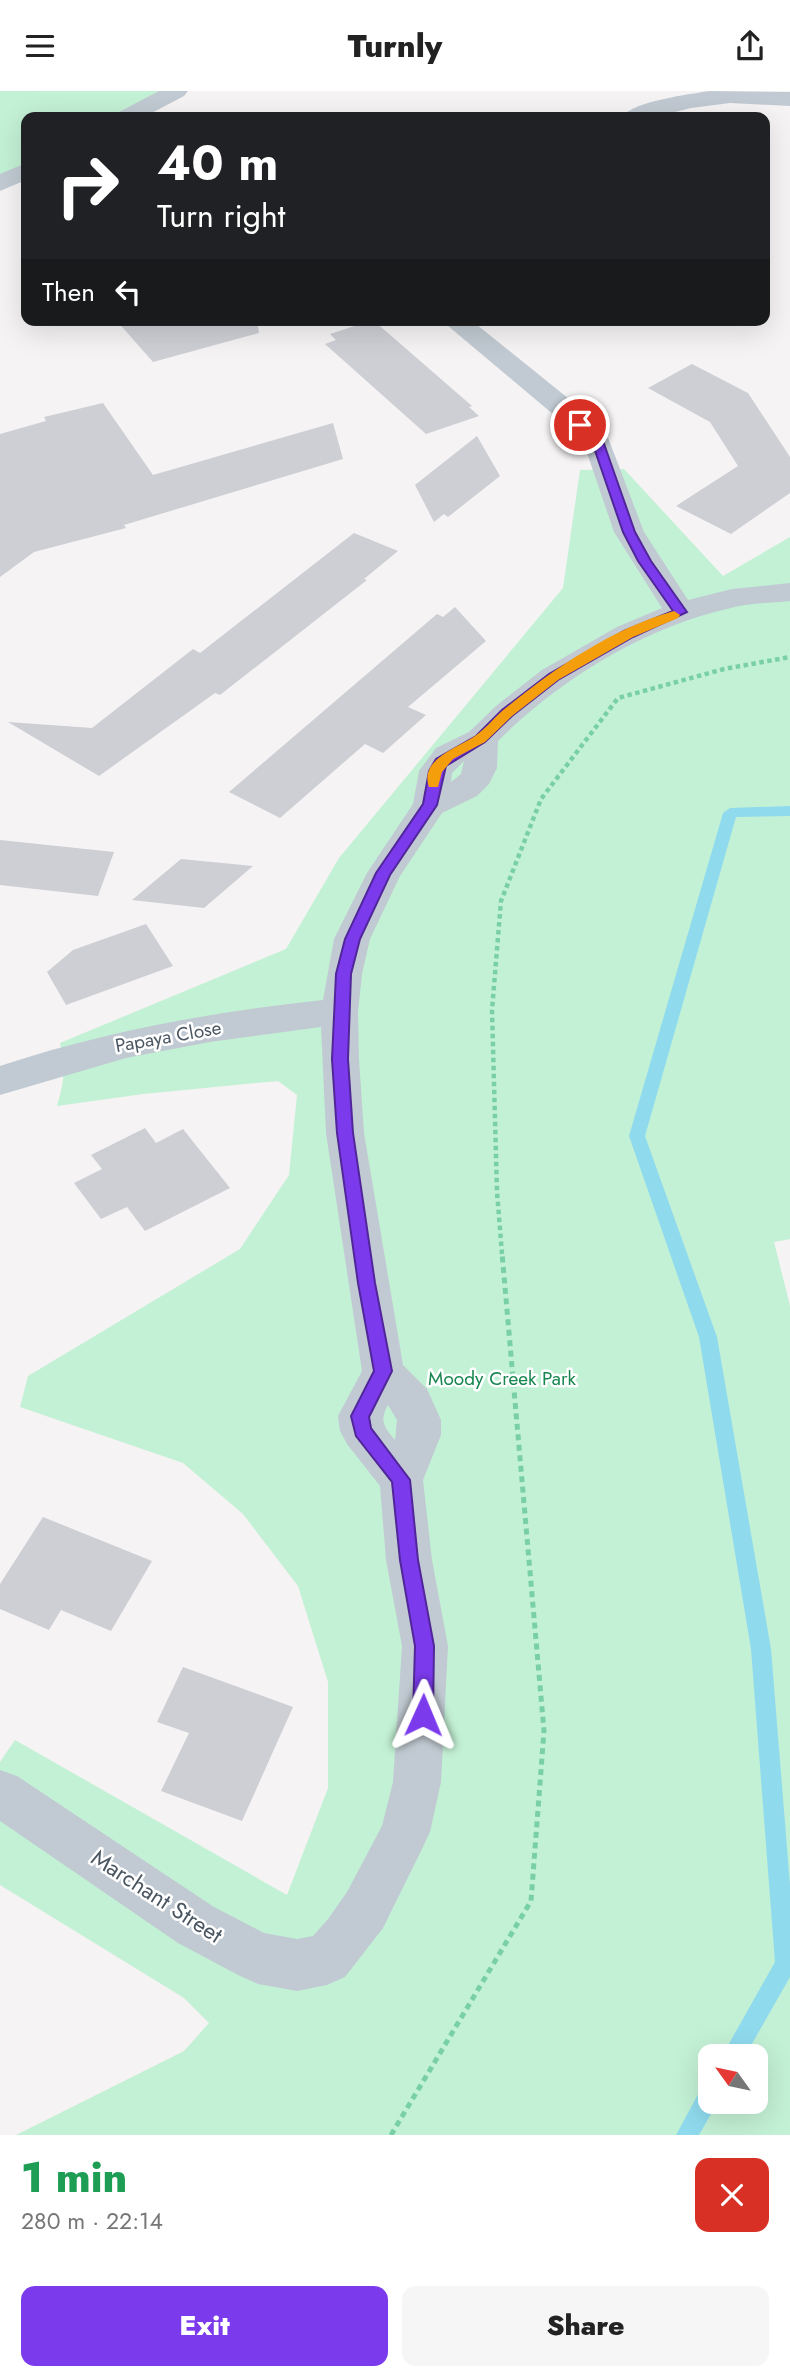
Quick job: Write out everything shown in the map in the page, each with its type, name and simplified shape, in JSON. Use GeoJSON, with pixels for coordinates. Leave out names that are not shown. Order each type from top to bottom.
{"type":"FeatureCollection","features":[{"type":"Feature","properties":{"kind":"street"},"geometry":{"type":"LineString","coordinates":[[136,112],[176,91]]}},
{"type":"Feature","properties":{"kind":"street"},"geometry":{"type":"LineString","coordinates":[[647,112],[662,106],[711,96],[755,95],[790,99]]}},
{"type":"Feature","properties":{"kind":"street"},"geometry":{"type":"LineString","coordinates":[[0,184],[21,173]]}},
{"type":"Feature","properties":{"kind":"street"},"geometry":{"type":"LineString","coordinates":[[461,326],[564,409],[597,441],[629,532],[680,612]]}},
{"type":"Feature","properties":{"kind":"street"},"geometry":{"type":"LineString","coordinates":[[340,1012],[344,974],[352,939],[384,873],[430,805],[477,779],[482,770],[481,739],[507,713],[553,677],[628,634],[680,612],[732,598],[790,592]]}},
{"type":"Feature","properties":{"kind":"street","name":"Papaya Close"},"geometry":{"type":"LineString","coordinates":[[0,1081],[96,1049],[151,1037],[340,1012]]}},
{"type":"Feature","properties":{"kind":"street","name":"Marchant Street"},"geometry":{"type":"LineString","coordinates":[[0,1793],[196,1924],[258,1958],[297,1965],[327,1959],[346,1937],[384,1875],[405,1832],[417,1783],[425,1646],[409,1560],[401,1480],[362,1431],[360,1416],[383,1371],[345,1133],[340,1012]]}},
{"type":"Feature","properties":{"kind":"path"},"geometry":{"type":"LineString","coordinates":[[391,2135],[531,1901],[544,1731],[497,1192],[492,1010],[501,901],[541,799],[618,698],[724,669],[790,657]]}},
{"type":"Feature","properties":{"kind":"green space"},"geometry":{"type":"Polygon","coordinates":[[[0,91],[176,91],[136,112],[21,112],[21,174],[0,185],[0,91]]]}},
{"type":"Feature","properties":{"kind":"green space","name":"Moody Creek Park"},"geometry":{"type":"Polygon","coordinates":[[[624,469],[723,576],[790,537],[790,1239],[774,1242],[790,1306],[790,2135],[16,2135],[184,2051],[209,2023],[184,1998],[0,1885],[0,1762],[15,1740],[287,1895],[328,1788],[328,1682],[298,1586],[243,1514],[183,1463],[20,1407],[28,1376],[240,1249],[289,1175],[297,1095],[278,1081],[143,1094],[57,1106],[63,1075],[60,1043],[286,949],[339,858],[563,588],[580,470],[624,469]]]}},
{"type":"Feature","properties":{"kind":"building"},"geometry":{"type":"Polygon","coordinates":[[[121,326],[258,326],[259,333],[153,362],[121,326]]]}},
{"type":"Feature","properties":{"kind":"building"},"geometry":{"type":"Polygon","coordinates":[[[355,326],[380,326],[472,406],[469,407],[479,416],[426,434],[325,344],[336,340],[330,334],[355,326]]]}},
{"type":"Feature","properties":{"kind":"building"},"geometry":{"type":"Polygon","coordinates":[[[692,364],[748,393],[790,457],[790,493],[731,534],[676,506],[738,466],[710,422],[648,388],[692,364]]]}},
{"type":"Feature","properties":{"kind":"building"},"geometry":{"type":"Polygon","coordinates":[[[103,403],[153,475],[333,423],[343,459],[124,525],[126,528],[34,552],[0,577],[0,434],[46,421],[44,417],[103,403]]]}},
{"type":"Feature","properties":{"kind":"building"},"geometry":{"type":"Polygon","coordinates":[[[477,436],[500,476],[448,517],[444,514],[434,522],[415,485],[477,436]]]}},
{"type":"Feature","properties":{"kind":"building"},"geometry":{"type":"Polygon","coordinates":[[[354,533],[398,551],[364,579],[367,580],[220,695],[215,693],[99,776],[8,722],[92,728],[193,649],[200,653],[354,533]]]}},
{"type":"Feature","properties":{"kind":"building"},"geometry":{"type":"Polygon","coordinates":[[[455,607],[486,641],[408,707],[426,715],[383,753],[365,744],[280,818],[229,792],[437,614],[443,617],[455,607]]]}},
{"type":"Feature","properties":{"kind":"building"},"geometry":{"type":"Polygon","coordinates":[[[0,840],[114,852],[98,896],[0,885],[0,840]]]}},
{"type":"Feature","properties":{"kind":"building"},"geometry":{"type":"Polygon","coordinates":[[[181,859],[253,866],[204,908],[132,900],[181,859]]]}},
{"type":"Feature","properties":{"kind":"building"},"geometry":{"type":"Polygon","coordinates":[[[146,924],[173,966],[66,1005],[47,972],[73,950],[146,924]]]}},
{"type":"Feature","properties":{"kind":"building"},"geometry":{"type":"Polygon","coordinates":[[[145,1128],[156,1143],[183,1129],[230,1188],[145,1231],[127,1207],[101,1219],[74,1183],[102,1169],[91,1155],[145,1128]]]}},
{"type":"Feature","properties":{"kind":"building"},"geometry":{"type":"Polygon","coordinates":[[[43,1517],[152,1561],[111,1631],[61,1610],[49,1630],[0,1609],[0,1584],[43,1517]]]}},
{"type":"Feature","properties":{"kind":"building"},"geometry":{"type":"Polygon","coordinates":[[[183,1667],[293,1707],[242,1821],[161,1791],[189,1733],[157,1722],[183,1667]]]}},
{"type":"Feature","properties":{"kind":"waterway"},"geometry":{"type":"LineString","coordinates":[[740,2044],[786,1964],[761,1649],[708,1337],[637,1136],[730,813],[790,811]]}},
{"type":"Feature","properties":{"kind":"waterway"},"geometry":{"type":"LineString","coordinates":[[687,2135],[699,2114]]}},
{"type":"Feature","properties":{"kind":"slow traffic"},"geometry":{"type":"LineString","coordinates":[[434,783],[441,762],[481,739],[507,713],[553,677],[628,634],[674,615]]}},
{"type":"Feature","properties":{"kind":"route"},"geometry":{"type":"LineString","coordinates":[[423,1715],[425,1646],[409,1560],[401,1480],[362,1431],[360,1416],[383,1371],[345,1133],[340,1059],[340,1012],[344,974],[352,939],[371,897],[430,805],[436,771],[441,762],[481,739],[507,713],[553,677],[628,634],[680,612],[664,591],[629,532],[617,491],[597,441],[580,425]]}}]}
